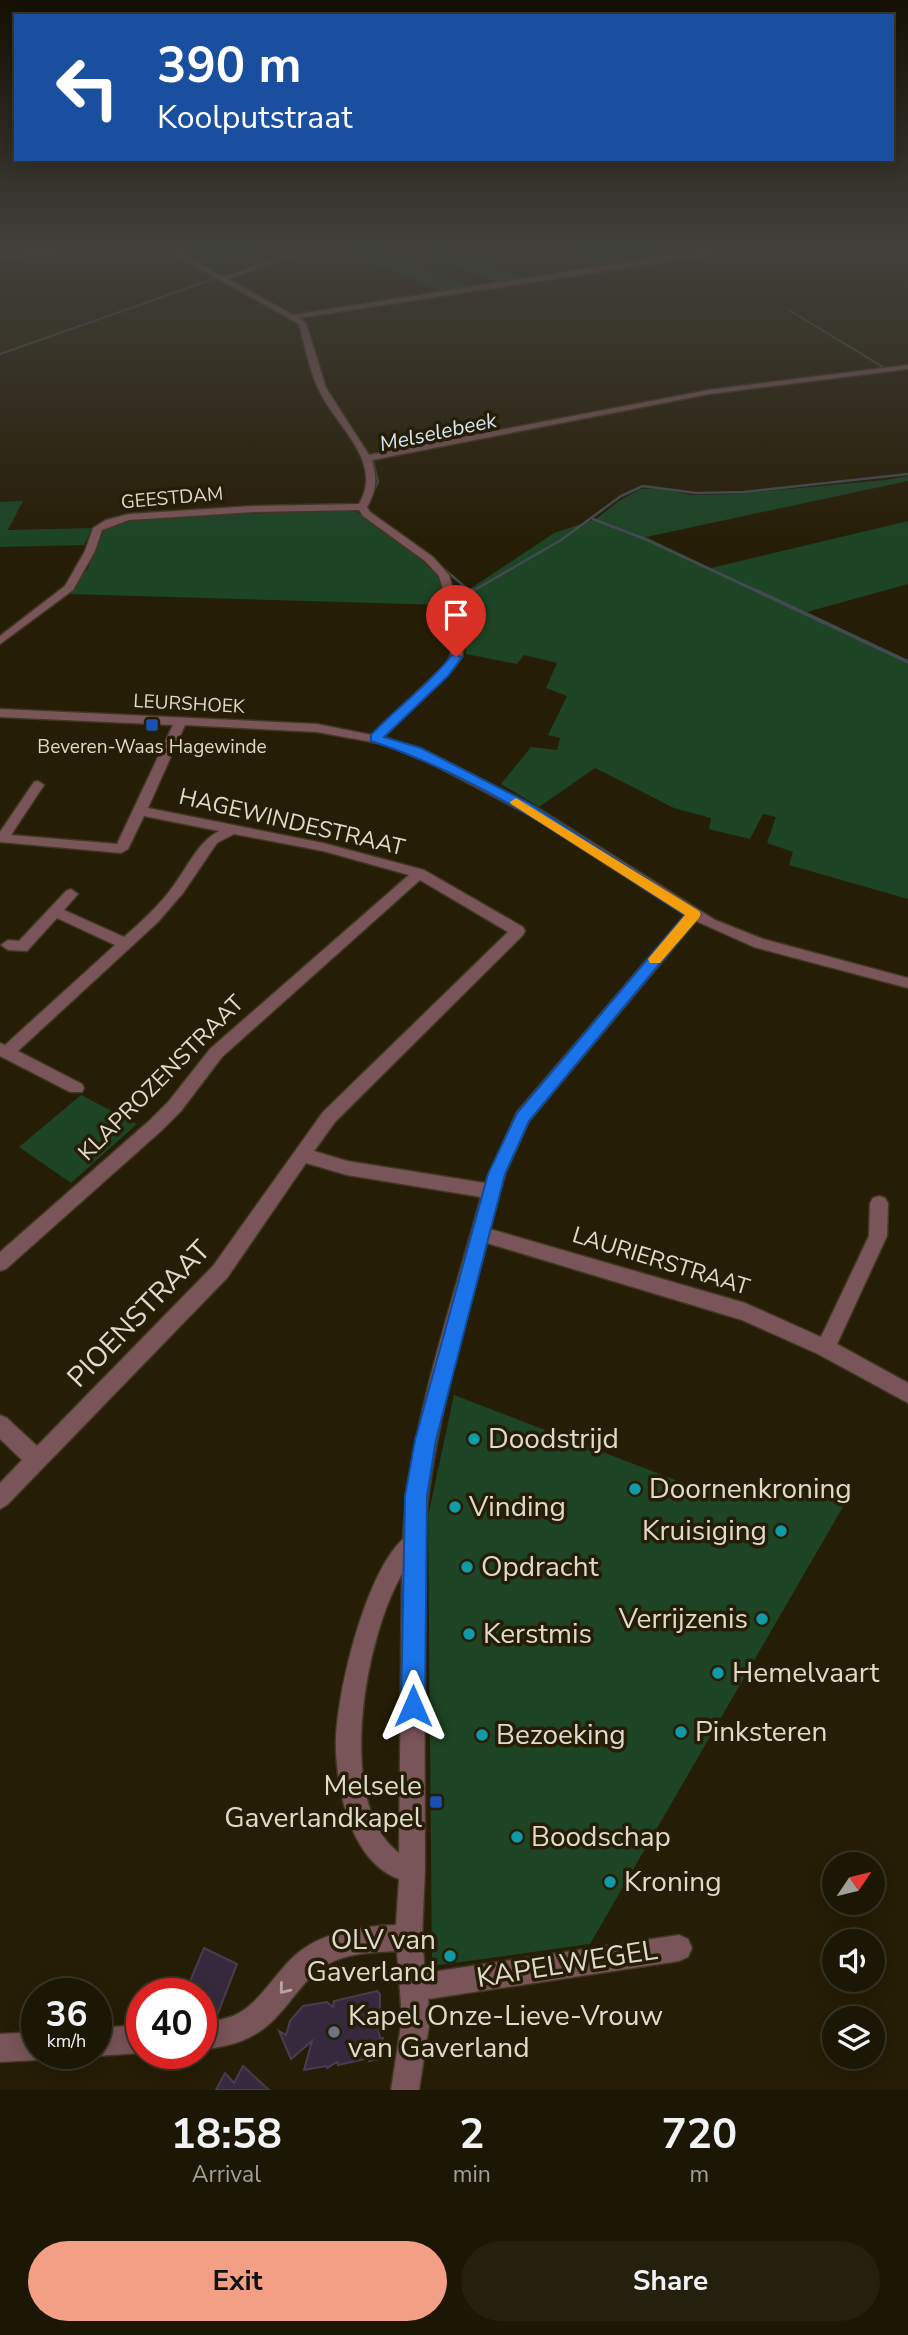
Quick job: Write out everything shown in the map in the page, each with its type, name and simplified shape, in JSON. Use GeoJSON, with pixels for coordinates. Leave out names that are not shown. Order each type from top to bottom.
{"type":"FeatureCollection","features":[{"type":"Feature","properties":{"kind":"street"},"geometry":{"type":"LineString","coordinates":[[309,347],[322,388],[367,458],[372,478],[371,492],[362,507],[366,513],[429,559],[444,575],[460,633],[456,657],[451,666],[376,738]]}},
{"type":"Feature","properties":{"kind":"street"},"geometry":{"type":"LineString","coordinates":[[367,458],[709,393],[908,367]]}},
{"type":"Feature","properties":{"kind":"street","name":"GEESTDAM"},"geometry":{"type":"LineString","coordinates":[[0,640],[69,588],[90,551],[98,528],[110,522],[129,517],[254,509],[362,507]]}},
{"type":"Feature","properties":{"kind":"street","name":"LEURSHOEK"},"geometry":{"type":"LineString","coordinates":[[0,713],[317,728],[376,738],[416,751],[527,808],[694,914],[758,943],[908,983]]}},
{"type":"Feature","properties":{"kind":"street","name":"HAGEWINDESTRAAT"},"geometry":{"type":"LineString","coordinates":[[181,721],[140,811],[323,847],[419,873],[518,930]]}},
{"type":"Feature","properties":{"kind":"street"},"geometry":{"type":"LineString","coordinates":[[38,785],[1,838],[121,849],[140,811]]}},
{"type":"Feature","properties":{"kind":"street"},"geometry":{"type":"LineString","coordinates":[[76,1088],[4,1050],[153,919],[178,890],[212,840],[233,829]]}},
{"type":"Feature","properties":{"kind":"street","name":"KLAPROZENSTRAAT"},"geometry":{"type":"LineString","coordinates":[[0,1262],[155,1126],[175,1106],[216,1053],[419,873]]}},
{"type":"Feature","properties":{"kind":"street"},"geometry":{"type":"LineString","coordinates":[[8,945],[22,947],[71,894]]}},
{"type":"Feature","properties":{"kind":"street"},"geometry":{"type":"LineString","coordinates":[[55,911],[126,944]]}},
{"type":"Feature","properties":{"kind":"street"},"geometry":{"type":"LineString","coordinates":[[405,2090],[416,2019],[409,1938],[412,1868],[414,1544],[416,1496],[425,1440],[490,1191],[523,1117],[694,914]]}},
{"type":"Feature","properties":{"kind":"street","name":"PIOENSTRAAT"},"geometry":{"type":"LineString","coordinates":[[0,1498],[220,1272],[330,1117],[518,930]]}},
{"type":"Feature","properties":{"kind":"street"},"geometry":{"type":"LineString","coordinates":[[303,1155],[347,1168],[490,1191]]}},
{"type":"Feature","properties":{"kind":"street"},"geometry":{"type":"LineString","coordinates":[[825,1348],[878,1236],[879,1203]]}},
{"type":"Feature","properties":{"kind":"street","name":"LAURIERSTRAAT"},"geometry":{"type":"LineString","coordinates":[[479,1233],[745,1312],[825,1348],[908,1394]]}},
{"type":"Feature","properties":{"kind":"street"},"geometry":{"type":"LineString","coordinates":[[0,1425],[37,1460]]}},
{"type":"Feature","properties":{"kind":"street"},"geometry":{"type":"LineString","coordinates":[[412,1868],[397,1866],[385,1859],[362,1817],[352,1782],[347,1737],[362,1657],[379,1600],[396,1559],[403,1549],[414,1544]]}},
{"type":"Feature","properties":{"kind":"street"},"geometry":{"type":"LineString","coordinates":[[217,2035],[245,2026],[261,2015],[310,1961],[332,1949],[357,1942],[409,1938]]}},
{"type":"Feature","properties":{"kind":"street","name":"KAPELWEGEL"},"geometry":{"type":"LineString","coordinates":[[414,1988],[678,1948]]}},
{"type":"Feature","properties":{"kind":"street"},"geometry":{"type":"LineString","coordinates":[[0,2048],[21,2047]]}},
{"type":"Feature","properties":{"kind":"green space"},"geometry":{"type":"Polygon","coordinates":[[[908,476],[908,481],[646,537],[711,568],[908,521],[908,584],[807,612],[908,660],[908,899],[789,865],[793,852],[767,843],[776,817],[763,814],[750,839],[709,829],[711,818],[674,808],[595,768],[539,807],[501,784],[531,747],[557,750],[560,738],[548,735],[567,696],[546,688],[557,663],[524,655],[517,664],[466,654],[461,591],[467,591],[554,533],[596,519],[619,501],[641,489],[659,488],[691,495],[736,494],[908,476]]]}},
{"type":"Feature","properties":{"kind":"green space"},"geometry":{"type":"Polygon","coordinates":[[[23,501],[8,530],[92,528],[84,545],[0,547],[0,502],[23,501]]]}},
{"type":"Feature","properties":{"kind":"green space"},"geometry":{"type":"Polygon","coordinates":[[[357,512],[432,568],[442,584],[445,605],[68,594],[88,568],[103,530],[112,523],[197,515],[357,512]]]}},
{"type":"Feature","properties":{"kind":"green space"},"geometry":{"type":"Polygon","coordinates":[[[81,1095],[137,1124],[71,1183],[19,1147],[81,1095]]]}},
{"type":"Feature","properties":{"kind":"green space"},"geometry":{"type":"Polygon","coordinates":[[[454,1395],[691,1486],[851,1493],[590,1944],[432,1966],[428,1516],[454,1395]]]}},
{"type":"Feature","properties":{"kind":"building"},"geometry":{"type":"Polygon","coordinates":[[[204,1948],[237,1964],[217,2015],[217,1978],[191,1978],[204,1948]]]}},
{"type":"Feature","properties":{"kind":"building","name":"Kapel Onze-Lieve-Vrouw van Gaverland"},"geometry":{"type":"Polygon","coordinates":[[[377,1991],[380,1994],[380,2010],[377,2014],[380,2039],[383,2038],[381,2059],[369,2061],[369,2058],[338,2065],[337,2062],[327,2068],[304,2070],[312,2041],[291,2059],[279,2031],[286,2035],[290,2021],[303,2006],[327,2002],[333,2007],[334,2001],[377,1991]]]}},
{"type":"Feature","properties":{"kind":"building"},"geometry":{"type":"Polygon","coordinates":[[[243,2066],[269,2090],[216,2090],[225,2073],[234,2083],[243,2066]]]}},
{"type":"Feature","properties":{"kind":"waterway"},"geometry":{"type":"LineString","coordinates":[[0,354],[21,347]]}},
{"type":"Feature","properties":{"kind":"waterway"},"geometry":{"type":"LineString","coordinates":[[849,347],[883,367]]}},
{"type":"Feature","properties":{"kind":"waterway","name":"Melselebeek"},"geometry":{"type":"LineString","coordinates":[[369,501],[378,482],[373,461],[379,458]]}},
{"type":"Feature","properties":{"kind":"waterway","name":"Melselebeek"},"geometry":{"type":"LineString","coordinates":[[437,563],[471,592],[561,540],[621,496],[643,486],[696,493],[744,492],[908,474]]}},
{"type":"Feature","properties":{"kind":"waterway"},"geometry":{"type":"LineString","coordinates":[[593,519],[645,539],[759,592]]}},
{"type":"Feature","properties":{"kind":"waterway","name":"Melselebeek"},"geometry":{"type":"LineString","coordinates":[[469,590],[474,590]]}},
{"type":"Feature","properties":{"kind":"waterway"},"geometry":{"type":"LineString","coordinates":[[755,590],[908,662]]}},
{"type":"Feature","properties":{"kind":"slow traffic"},"geometry":{"type":"LineString","coordinates":[[516,802],[568,832],[694,914],[655,959]]}},
{"type":"Feature","properties":{"kind":"place","name":"Beveren-Waas Hagewinde"},"geometry":{"type":"Point","coordinates":[152,725]}},
{"type":"Feature","properties":{"kind":"place","name":"Doodstrijd"},"geometry":{"type":"Point","coordinates":[474,1439]}},
{"type":"Feature","properties":{"kind":"place","name":"Doornenkroning"},"geometry":{"type":"Point","coordinates":[635,1489]}},
{"type":"Feature","properties":{"kind":"place","name":"Vinding"},"geometry":{"type":"Point","coordinates":[455,1507]}},
{"type":"Feature","properties":{"kind":"place","name":"Kruisiging"},"geometry":{"type":"Point","coordinates":[781,1531]}},
{"type":"Feature","properties":{"kind":"place","name":"Opdracht"},"geometry":{"type":"Point","coordinates":[467,1567]}},
{"type":"Feature","properties":{"kind":"place","name":"Verrijzenis"},"geometry":{"type":"Point","coordinates":[762,1619]}},
{"type":"Feature","properties":{"kind":"place","name":"Kerstmis"},"geometry":{"type":"Point","coordinates":[469,1634]}},
{"type":"Feature","properties":{"kind":"place","name":"Hemelvaart"},"geometry":{"type":"Point","coordinates":[718,1673]}},
{"type":"Feature","properties":{"kind":"place","name":"Pinksteren"},"geometry":{"type":"Point","coordinates":[681,1732]}},
{"type":"Feature","properties":{"kind":"place","name":"Bezoeking"},"geometry":{"type":"Point","coordinates":[482,1735]}},
{"type":"Feature","properties":{"kind":"place","name":"Melsele Gaverlandkapel"},"geometry":{"type":"Point","coordinates":[436,1802]}},
{"type":"Feature","properties":{"kind":"place","name":"Boodschap"},"geometry":{"type":"Point","coordinates":[517,1837]}},
{"type":"Feature","properties":{"kind":"place","name":"Kroning"},"geometry":{"type":"Point","coordinates":[610,1882]}},
{"type":"Feature","properties":{"kind":"place","name":"OLV van Gaverland"},"geometry":{"type":"Point","coordinates":[450,1956]}},
{"type":"Feature","properties":{"kind":"place","name":"Kapel Onze-Lieve-Vrouw van Gaverland"},"geometry":{"type":"Point","coordinates":[334,2032]}},
{"type":"Feature","properties":{"kind":"route"},"geometry":{"type":"LineString","coordinates":[[413,1706],[416,1496],[425,1440],[496,1174],[523,1117],[694,914],[522,805],[416,751],[376,738],[392,719],[451,666],[456,657]]}}]}
